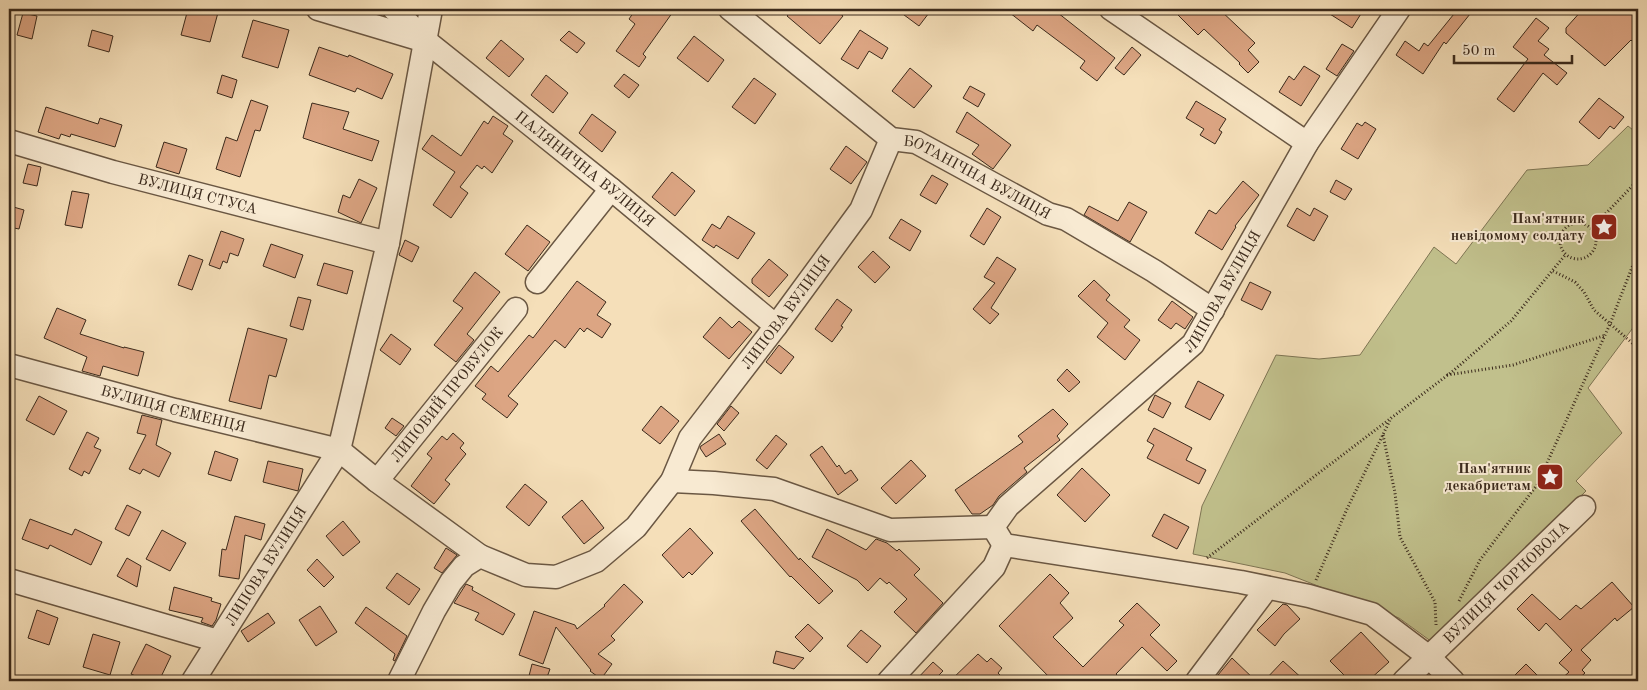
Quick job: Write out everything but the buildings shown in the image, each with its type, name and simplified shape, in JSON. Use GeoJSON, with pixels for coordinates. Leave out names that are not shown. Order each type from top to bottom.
{"type":"FeatureCollection","features":[{"type":"Feature","properties":{"kind":"street"},"geometry":{"type":"LineString","coordinates":[[318,9],[426,41]]}},
{"type":"Feature","properties":{"kind":"street","name":"ПАЛЯНИЧНА ВУЛИЦЯ"},"geometry":{"type":"LineString","coordinates":[[394,9],[426,41],[611,189],[776,326]]}},
{"type":"Feature","properties":{"kind":"street","name":"ЛИПОВА ВУЛИЦЯ"},"geometry":{"type":"LineString","coordinates":[[193,681],[339,450],[388,243],[431,9]]}},
{"type":"Feature","properties":{"kind":"street","name":"БОТАНІЧНА ВУЛИЦЯ"},"geometry":{"type":"LineString","coordinates":[[730,9],[891,139],[916,142],[1048,214],[1066,219],[1154,271],[1213,310]]}},
{"type":"Feature","properties":{"kind":"street"},"geometry":{"type":"LineString","coordinates":[[1111,9],[1307,143]]}},
{"type":"Feature","properties":{"kind":"street","name":"ЛИПОВА ВУЛИЦЯ"},"geometry":{"type":"LineString","coordinates":[[889,681],[994,567],[999,536],[1008,506],[1193,344],[1307,143],[1399,9]]}},
{"type":"Feature","properties":{"kind":"street","name":"ЛИПОВА ВУЛИЦЯ"},"geometry":{"type":"LineString","coordinates":[[339,450],[377,481],[480,556],[526,575],[556,577],[596,561],[636,527],[672,481],[690,438],[776,326],[861,210],[891,139]]}},
{"type":"Feature","properties":{"kind":"street","name":"ВУЛИЦЯ СТУСА"},"geometry":{"type":"LineString","coordinates":[[9,142],[113,172],[388,243]]}},
{"type":"Feature","properties":{"kind":"street"},"geometry":{"type":"LineString","coordinates":[[537,282],[611,189]]}},
{"type":"Feature","properties":{"kind":"street","name":"ЛИПОВИЙ ПРОВУЛОК"},"geometry":{"type":"LineString","coordinates":[[377,481],[516,308]]}},
{"type":"Feature","properties":{"kind":"street","name":"ВУЛИЦЯ СЕМЕНЦЯ"},"geometry":{"type":"LineString","coordinates":[[9,365],[175,410],[339,450]]}},
{"type":"Feature","properties":{"kind":"street"},"geometry":{"type":"LineString","coordinates":[[672,481],[714,482],[774,489],[890,530],[999,536],[1309,596],[1372,614],[1429,656],[1453,681]]}},
{"type":"Feature","properties":{"kind":"street","name":"ВУЛИЦЯ ЧОРНОВОЛА"},"geometry":{"type":"LineString","coordinates":[[1404,681],[1584,507]]}},
{"type":"Feature","properties":{"kind":"street"},"geometry":{"type":"LineString","coordinates":[[399,681],[434,611],[451,582],[464,566],[480,556]]}},
{"type":"Feature","properties":{"kind":"street"},"geometry":{"type":"LineString","coordinates":[[9,580],[218,641]]}},
{"type":"Feature","properties":{"kind":"street"},"geometry":{"type":"LineString","coordinates":[[1197,681],[1268,588]]}},
{"type":"Feature","properties":{"kind":"path"},"geometry":{"type":"LineString","coordinates":[[1592,228],[1638,180]]}},
{"type":"Feature","properties":{"kind":"path"},"geometry":{"type":"LineString","coordinates":[[1586,224],[1592,228],[1596,236],[1596,245],[1590,255],[1576,259],[1566,254],[1560,239],[1563,232],[1570,225],[1586,224]]}},
{"type":"Feature","properties":{"kind":"path"},"geometry":{"type":"LineString","coordinates":[[1454,609],[1480,560],[1537,485],[1606,335],[1638,252]]}},
{"type":"Feature","properties":{"kind":"path"},"geometry":{"type":"LineString","coordinates":[[1187,573],[1447,375],[1511,321],[1566,254]]}},
{"type":"Feature","properties":{"kind":"path"},"geometry":{"type":"LineString","coordinates":[[1553,271],[1575,282],[1584,292],[1594,310],[1638,348]]}},
{"type":"Feature","properties":{"kind":"path"},"geometry":{"type":"LineString","coordinates":[[1447,375],[1513,365],[1606,335]]}},
{"type":"Feature","properties":{"kind":"path"},"geometry":{"type":"LineString","coordinates":[[1309,596],[1347,510],[1392,417]]}},
{"type":"Feature","properties":{"kind":"path"},"geometry":{"type":"LineString","coordinates":[[1383,436],[1395,492],[1400,537],[1435,602],[1436,642],[1429,656]]}},
{"type":"Feature","properties":{"kind":"shaded area"},"geometry":{"type":"Polygon","coordinates":[[[1628,126],[1638,134],[1638,321],[1588,388],[1622,433],[1576,481],[1586,491],[1432,642],[1399,618],[1285,573],[1193,554],[1202,506],[1276,355],[1319,359],[1360,355],[1434,247],[1456,264],[1527,170],[1588,165],[1628,126]]]}},
{"type":"Feature","properties":{"kind":"place","name":"Пам'ятник невідомому солдату"},"geometry":{"type":"Point","coordinates":[1604,227]}},
{"type":"Feature","properties":{"kind":"place","name":"Пам'ятник декабристам"},"geometry":{"type":"Point","coordinates":[1550,477]}}]}
